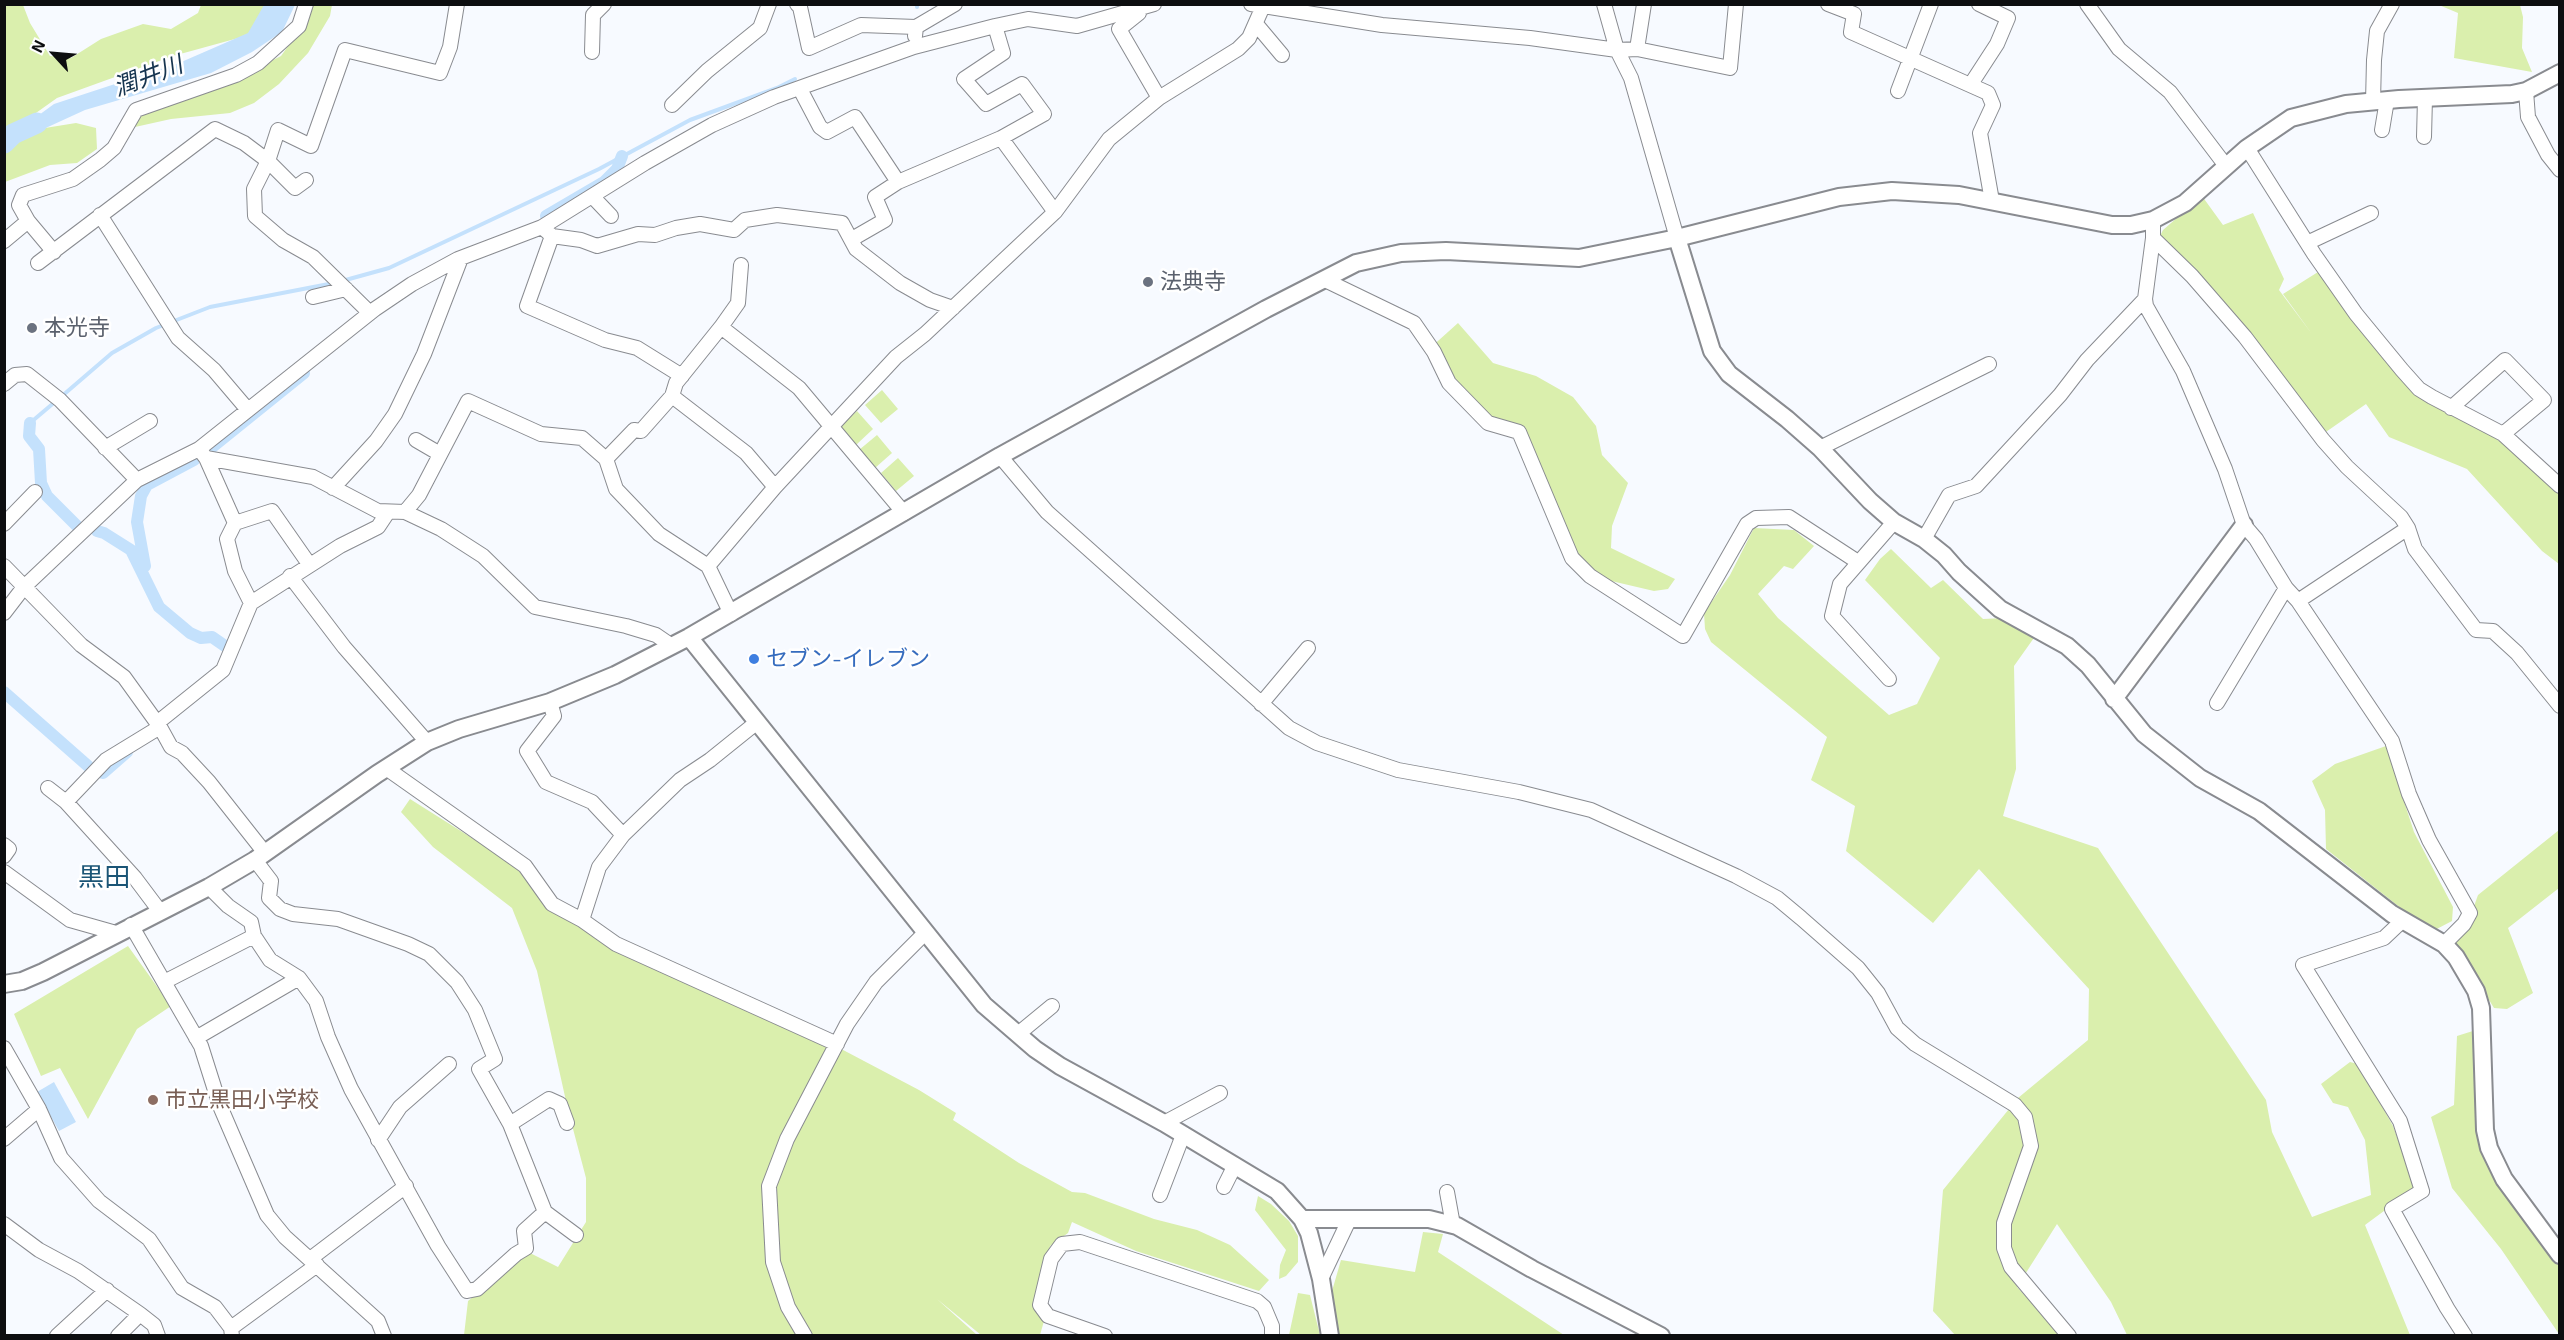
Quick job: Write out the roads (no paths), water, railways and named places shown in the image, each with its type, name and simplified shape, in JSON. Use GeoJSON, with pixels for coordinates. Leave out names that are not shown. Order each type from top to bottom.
{"type":"FeatureCollection","features":[{"type":"Feature","properties":{"kind":"street"},"geometry":{"type":"LineString","coordinates":[[54,252],[28,221],[19,205],[23,195],[73,179],[100,160],[114,148],[136,110],[236,75],[258,63],[299,26],[306,4]]}},
{"type":"Feature","properties":{"kind":"street"},"geometry":{"type":"LineString","coordinates":[[370,313],[313,257],[283,240],[255,216],[254,189],[268,161],[278,130],[311,146],[345,50],[441,73],[450,47],[457,4]]}},
{"type":"Feature","properties":{"kind":"street"},"geometry":{"type":"LineString","coordinates":[[592,52],[594,15],[604,4]]}},
{"type":"Feature","properties":{"kind":"street"},"geometry":{"type":"LineString","coordinates":[[672,105],[707,71],[760,28],[769,4]]}},
{"type":"Feature","properties":{"kind":"street"},"geometry":{"type":"LineString","coordinates":[[797,4],[800,7],[809,48],[861,25],[916,27],[956,4]]}},
{"type":"Feature","properties":{"kind":"street"},"geometry":{"type":"LineString","coordinates":[[1604,4],[1617,50],[1631,78],[1712,351],[1730,375],[1787,419],[1820,448],[1870,501],[1894,522],[1924,539],[2000,609],[2067,646],[2088,665],[2144,734],[2200,778],[2259,811],[2402,921],[2444,944],[2466,972],[2476,991],[2481,1008],[2483,1107],[2489,1148],[2504,1179],[2559,1255]]}},
{"type":"Feature","properties":{"kind":"street"},"geometry":{"type":"LineString","coordinates":[[1637,49],[1644,4]]}},
{"type":"Feature","properties":{"kind":"street"},"geometry":{"type":"LineString","coordinates":[[708,566],[775,486],[896,357],[925,334],[1055,212],[1109,139],[1159,98],[1238,49],[1249,38],[1256,24],[1260,5],[1320,10],[1617,50],[1637,49],[1730,68],[1736,4]]}},
{"type":"Feature","properties":{"kind":"street"},"geometry":{"type":"LineString","coordinates":[[1828,4],[1854,14],[1851,32],[1988,93],[1993,105],[1980,133],[1992,201]]}},
{"type":"Feature","properties":{"kind":"street"},"geometry":{"type":"LineString","coordinates":[[1898,91],[1931,4]]}},
{"type":"Feature","properties":{"kind":"street"},"geometry":{"type":"LineString","coordinates":[[1971,84],[1997,44],[2008,18],[1979,4]]}},
{"type":"Feature","properties":{"kind":"street"},"geometry":{"type":"LineString","coordinates":[[2087,4],[2119,49],[2170,92],[2226,166]]}},
{"type":"Feature","properties":{"kind":"street"},"geometry":{"type":"LineString","coordinates":[[2382,130],[2373,60],[2377,30],[2392,4]]}},
{"type":"Feature","properties":{"kind":"street"},"geometry":{"type":"LineString","coordinates":[[1147,6],[1119,29],[1159,98]]}},
{"type":"Feature","properties":{"kind":"street"},"geometry":{"type":"LineString","coordinates":[[4,613],[24,587],[137,480],[203,453],[248,410],[370,313],[412,284],[461,258],[547,231],[592,196],[711,125],[774,97],[914,47],[1028,19],[1077,26],[1147,6]]}},
{"type":"Feature","properties":{"kind":"street"},"geometry":{"type":"LineString","coordinates":[[1256,24],[1282,55]]}},
{"type":"Feature","properties":{"kind":"street"},"geometry":{"type":"LineString","coordinates":[[852,239],[885,220],[874,197],[898,182],[1001,138],[1044,114],[1022,84],[986,104],[964,79],[1003,53],[995,26]]}},
{"type":"Feature","properties":{"kind":"street"},"geometry":{"type":"LineString","coordinates":[[914,47],[916,27]]}},
{"type":"Feature","properties":{"kind":"street"},"geometry":{"type":"LineString","coordinates":[[4,984],[22,981],[43,972],[159,910],[209,887],[260,856],[427,742],[459,729],[550,702],[615,675],[689,638],[1000,456],[1266,309],[1356,263],[1401,253],[1446,251],[1580,258],[1677,238],[1839,197],[1892,192],[1959,195],[2112,225],[2131,225],[2153,220],[2185,203],[2247,148],[2291,118],[2321,109],[2380,101],[2512,94],[2526,91],[2559,73]]}},
{"type":"Feature","properties":{"kind":"street"},"geometry":{"type":"LineString","coordinates":[[800,89],[820,127],[827,132],[855,117],[898,182]]}},
{"type":"Feature","properties":{"kind":"street"},"geometry":{"type":"LineString","coordinates":[[2526,91],[2528,117],[2548,155],[2559,170]]}},
{"type":"Feature","properties":{"kind":"street"},"geometry":{"type":"LineString","coordinates":[[2424,137],[2425,98]]}},
{"type":"Feature","properties":{"kind":"street"},"geometry":{"type":"LineString","coordinates":[[38,263],[215,129],[244,143],[268,161],[295,188],[306,180]]}},
{"type":"Feature","properties":{"kind":"street"},"geometry":{"type":"LineString","coordinates":[[1001,138],[1055,212]]}},
{"type":"Feature","properties":{"kind":"street"},"geometry":{"type":"LineString","coordinates":[[2247,148],[2307,243],[2356,314],[2402,370],[2419,388],[2451,408],[2503,434],[2559,486]]}},
{"type":"Feature","properties":{"kind":"street"},"geometry":{"type":"LineString","coordinates":[[592,196],[610,216]]}},
{"type":"Feature","properties":{"kind":"street"},"geometry":{"type":"LineString","coordinates":[[2307,243],[2371,213]]}},
{"type":"Feature","properties":{"kind":"street"},"geometry":{"type":"LineString","coordinates":[[100,215],[178,338],[214,370],[248,410]]}},
{"type":"Feature","properties":{"kind":"street"},"geometry":{"type":"LineString","coordinates":[[547,231],[597,246],[638,234],[655,235],[676,228],[700,224],[734,230],[745,220],[777,215],[842,223],[856,249],[900,283],[930,300],[953,308]]}},
{"type":"Feature","properties":{"kind":"street"},"geometry":{"type":"LineString","coordinates":[[2153,220],[2154,238],[2145,299],[2154,322],[2183,371],[2224,469],[2244,525],[2256,539],[2286,588],[2298,601],[2392,741],[2409,794],[2429,840],[2470,913],[2464,924],[2444,944]]}},
{"type":"Feature","properties":{"kind":"street"},"geometry":{"type":"LineString","coordinates":[[4,241],[28,221]]}},
{"type":"Feature","properties":{"kind":"street"},"geometry":{"type":"LineString","coordinates":[[547,231],[527,306],[605,340],[638,348],[682,376]]}},
{"type":"Feature","properties":{"kind":"street"},"geometry":{"type":"LineString","coordinates":[[2154,238],[2192,276],[2245,337],[2323,440],[2347,467],[2401,518],[2408,528],[2415,549],[2476,630],[2493,631],[2501,638],[2517,653],[2559,706]]}},
{"type":"Feature","properties":{"kind":"street"},"geometry":{"type":"LineString","coordinates":[[333,488],[376,441],[395,414],[423,354],[461,258]]}},
{"type":"Feature","properties":{"kind":"street"},"geometry":{"type":"LineString","coordinates":[[606,459],[634,430],[641,431],[672,396],[676,383],[738,303],[741,265]]}},
{"type":"Feature","properties":{"kind":"street"},"geometry":{"type":"LineString","coordinates":[[1325,280],[1414,323],[1434,352],[1449,383],[1488,423],[1519,432],[1572,558],[1590,576],[1683,636],[1747,524],[1756,518],[1789,517],[1858,562]]}},
{"type":"Feature","properties":{"kind":"street"},"geometry":{"type":"LineString","coordinates":[[313,297],[344,288]]}},
{"type":"Feature","properties":{"kind":"street"},"geometry":{"type":"LineString","coordinates":[[1924,539],[1949,495],[1976,486],[2060,395],[2087,360],[2145,299]]}},
{"type":"Feature","properties":{"kind":"street"},"geometry":{"type":"LineString","coordinates":[[721,327],[799,388],[904,513]]}},
{"type":"Feature","properties":{"kind":"street"},"geometry":{"type":"LineString","coordinates":[[2451,408],[2505,360],[2544,400],[2503,434]]}},
{"type":"Feature","properties":{"kind":"street"},"geometry":{"type":"LineString","coordinates":[[1820,448],[1989,364]]}},
{"type":"Feature","properties":{"kind":"street"},"geometry":{"type":"LineString","coordinates":[[4,384],[15,375],[27,374],[60,400],[137,480]]}},
{"type":"Feature","properties":{"kind":"street"},"geometry":{"type":"LineString","coordinates":[[672,396],[746,453],[775,486]]}},
{"type":"Feature","properties":{"kind":"street"},"geometry":{"type":"LineString","coordinates":[[405,512],[419,495],[468,401],[541,434],[582,438],[606,459],[616,489],[659,534],[708,566],[731,614]]}},
{"type":"Feature","properties":{"kind":"street"},"geometry":{"type":"LineString","coordinates":[[105,448],[150,421]]}},
{"type":"Feature","properties":{"kind":"street"},"geometry":{"type":"LineString","coordinates":[[416,441],[440,454]]}},
{"type":"Feature","properties":{"kind":"street"},"geometry":{"type":"LineString","coordinates":[[203,453],[314,477],[378,512],[405,512],[441,529],[483,556],[535,607],[626,626],[656,635],[672,646]]}},
{"type":"Feature","properties":{"kind":"street"},"geometry":{"type":"LineString","coordinates":[[203,453],[235,523]]}},
{"type":"Feature","properties":{"kind":"street"},"geometry":{"type":"LineString","coordinates":[[1000,456],[1047,512],[1289,728],[1317,743],[1398,770],[1519,792],[1591,810],[1736,876],[1777,898],[1858,968],[1878,993],[1897,1028],[1915,1044],[2015,1105],[2025,1117],[2031,1146],[2004,1223],[2004,1248],[2011,1267],[2070,1335]]}},
{"type":"Feature","properties":{"kind":"street"},"geometry":{"type":"LineString","coordinates":[[4,524],[35,492]]}},
{"type":"Feature","properties":{"kind":"street"},"geometry":{"type":"LineString","coordinates":[[251,603],[235,571],[227,539],[235,523],[272,511],[309,564]]}},
{"type":"Feature","properties":{"kind":"street"},"geometry":{"type":"LineString","coordinates":[[66,802],[106,760],[158,725],[223,670],[251,603],[309,564],[378,527],[388,512]]}},
{"type":"Feature","properties":{"kind":"street"},"geometry":{"type":"LineString","coordinates":[[1888,679],[1832,616],[1840,584],[1894,522]]}},
{"type":"Feature","properties":{"kind":"street"},"geometry":{"type":"LineString","coordinates":[[2114,699],[2244,525]]}},
{"type":"Feature","properties":{"kind":"street"},"geometry":{"type":"LineString","coordinates":[[2298,601],[2408,528]]}},
{"type":"Feature","properties":{"kind":"street"},"geometry":{"type":"LineString","coordinates":[[4,566],[81,645],[124,677],[171,747],[182,753],[209,782],[260,856],[271,881],[269,898],[280,909],[293,914],[338,919],[408,944],[429,954],[457,982],[475,1010],[495,1059],[479,1069],[510,1124],[545,1212],[576,1235]]}},
{"type":"Feature","properties":{"kind":"street"},"geometry":{"type":"LineString","coordinates":[[290,576],[344,647],[427,742]]}},
{"type":"Feature","properties":{"kind":"street"},"geometry":{"type":"LineString","coordinates":[[2217,703],[2286,588]]}},
{"type":"Feature","properties":{"kind":"street"},"geometry":{"type":"LineString","coordinates":[[689,638],[984,1005],[1060,1066],[1164,1123],[1277,1191],[1302,1219],[1309,1233],[1321,1280],[1330,1335]]}},
{"type":"Feature","properties":{"kind":"street"},"geometry":{"type":"LineString","coordinates":[[1261,704],[1308,648]]}},
{"type":"Feature","properties":{"kind":"street"},"geometry":{"type":"LineString","coordinates":[[550,702],[554,716],[527,751],[546,782],[592,802],[623,835]]}},
{"type":"Feature","properties":{"kind":"street"},"geometry":{"type":"LineString","coordinates":[[582,920],[599,867],[623,835],[680,780],[710,760],[756,723]]}},
{"type":"Feature","properties":{"kind":"street"},"geometry":{"type":"LineString","coordinates":[[386,768],[525,866],[552,904],[582,920],[616,944],[837,1044]]}},
{"type":"Feature","properties":{"kind":"street"},"geometry":{"type":"LineString","coordinates":[[48,788],[66,802],[135,878],[159,910]]}},
{"type":"Feature","properties":{"kind":"street"},"geometry":{"type":"LineString","coordinates":[[4,845],[9,849],[4,856]]}},
{"type":"Feature","properties":{"kind":"street"},"geometry":{"type":"LineString","coordinates":[[4,872],[70,920],[116,933]]}},
{"type":"Feature","properties":{"kind":"street"},"geometry":{"type":"LineString","coordinates":[[209,887],[228,906],[251,922],[254,936],[270,960],[299,978],[316,1001],[328,1037],[351,1089],[438,1245],[468,1291],[477,1289],[516,1254],[526,1248],[524,1231],[545,1212]]}},
{"type":"Feature","properties":{"kind":"street"},"geometry":{"type":"LineString","coordinates":[[2402,921],[2384,938],[2303,964],[2400,1122],[2422,1191],[2392,1209],[2447,1308],[2465,1335]]}},
{"type":"Feature","properties":{"kind":"street"},"geometry":{"type":"LineString","coordinates":[[131,926],[196,1038],[235,1145],[267,1215],[285,1237],[378,1321],[384,1335]]}},
{"type":"Feature","properties":{"kind":"street"},"geometry":{"type":"LineString","coordinates":[[805,1335],[789,1307],[773,1262],[769,1186],[786,1139],[847,1024],[876,982],[925,933]]}},
{"type":"Feature","properties":{"kind":"street"},"geometry":{"type":"LineString","coordinates":[[164,982],[254,936]]}},
{"type":"Feature","properties":{"kind":"street"},"geometry":{"type":"LineString","coordinates":[[196,1038],[299,978]]}},
{"type":"Feature","properties":{"kind":"street"},"geometry":{"type":"LineString","coordinates":[[1018,1034],[1052,1006]]}},
{"type":"Feature","properties":{"kind":"street"},"geometry":{"type":"LineString","coordinates":[[4,1048],[39,1110],[61,1158],[99,1201],[149,1239],[182,1288],[215,1307],[231,1332],[406,1186]]}},
{"type":"Feature","properties":{"kind":"street"},"geometry":{"type":"LineString","coordinates":[[378,1140],[400,1107],[449,1064]]}},
{"type":"Feature","properties":{"kind":"street"},"geometry":{"type":"LineString","coordinates":[[1164,1123],[1220,1092]]}},
{"type":"Feature","properties":{"kind":"street"},"geometry":{"type":"LineString","coordinates":[[510,1124],[549,1099],[560,1104],[567,1123]]}},
{"type":"Feature","properties":{"kind":"street"},"geometry":{"type":"LineString","coordinates":[[4,1139],[39,1110]]}},
{"type":"Feature","properties":{"kind":"street"},"geometry":{"type":"LineString","coordinates":[[1160,1195],[1183,1135]]}},
{"type":"Feature","properties":{"kind":"street"},"geometry":{"type":"LineString","coordinates":[[1224,1187],[1235,1165]]}},
{"type":"Feature","properties":{"kind":"street"},"geometry":{"type":"LineString","coordinates":[[1447,1192],[1453,1225]]}},
{"type":"Feature","properties":{"kind":"street"},"geometry":{"type":"LineString","coordinates":[[1302,1219],[1429,1219],[1453,1225],[1475,1234],[1532,1269],[1661,1335]]}},
{"type":"Feature","properties":{"kind":"street"},"geometry":{"type":"LineString","coordinates":[[1321,1280],[1349,1220]]}},
{"type":"Feature","properties":{"kind":"street"},"geometry":{"type":"LineString","coordinates":[[4,1224],[39,1250],[78,1271],[140,1314],[154,1325],[158,1335]]}},
{"type":"Feature","properties":{"kind":"street"},"geometry":{"type":"LineString","coordinates":[[1105,1335],[1048,1316],[1040,1305],[1051,1259],[1062,1244],[1080,1242],[1257,1301],[1264,1307],[1272,1326],[1272,1335]]}},
{"type":"Feature","properties":{"kind":"street"},"geometry":{"type":"LineString","coordinates":[[57,1335],[106,1290]]}},
{"type":"Feature","properties":{"kind":"street"},"geometry":{"type":"LineString","coordinates":[[118,1335],[140,1314]]}},
{"type":"Feature","properties":{"kind":"water"},"geometry":{"type":"Polygon","coordinates":[[[264,5],[295,5],[282,32],[252,52],[211,73],[85,110],[13,143],[13,134],[54,104],[179,63],[248,33],[264,5]]]}},
{"type":"Feature","properties":{"kind":"water"},"geometry":{"type":"Polygon","coordinates":[[[54,1082],[76,1122],[59,1131],[37,1092],[54,1082]]]}},
{"type":"Feature","properties":{"kind":"waterway"},"geometry":{"type":"LineString","coordinates":[[342,281],[389,268],[599,169],[690,120],[777,88],[795,79]]}},
{"type":"Feature","properties":{"kind":"waterway","name":"潤井川"},"geometry":{"type":"LineString","coordinates":[[4,143],[13,134],[37,123]]}},
{"type":"Feature","properties":{"kind":"waterway"},"geometry":{"type":"LineString","coordinates":[[546,216],[604,182],[617,169],[622,156]]}},
{"type":"Feature","properties":{"kind":"waterway"},"geometry":{"type":"LineString","coordinates":[[62,396],[112,353],[156,328],[210,307],[334,283]]}},
{"type":"Feature","properties":{"kind":"waterway"},"geometry":{"type":"LineString","coordinates":[[211,448],[304,373]]}},
{"type":"Feature","properties":{"kind":"waterway"},"geometry":{"type":"LineString","coordinates":[[30,423],[56,401]]}},
{"type":"Feature","properties":{"kind":"waterway"},"geometry":{"type":"LineString","coordinates":[[30,423],[29,436],[39,449],[41,483],[47,496],[79,528]]}},
{"type":"Feature","properties":{"kind":"waterway"},"geometry":{"type":"LineString","coordinates":[[145,566],[137,522],[141,496],[147,485],[194,460]]}},
{"type":"Feature","properties":{"kind":"waterway"},"geometry":{"type":"LineString","coordinates":[[97,531],[131,550],[159,607],[190,633],[201,638],[212,637],[225,646]]}},
{"type":"Feature","properties":{"kind":"waterway"},"geometry":{"type":"LineString","coordinates":[[4,692],[88,766]]}},
{"type":"Feature","properties":{"kind":"waterway"},"geometry":{"type":"LineString","coordinates":[[103,773],[127,752]]}},
{"type":"Feature","properties":{"kind":"place","name":"法典寺"},"geometry":{"type":"Point","coordinates":[1148,282]}},
{"type":"Feature","properties":{"kind":"place","name":"本光寺"},"geometry":{"type":"Point","coordinates":[32,328]}},
{"type":"Feature","properties":{"kind":"place","name":"セブン-イレブン"},"geometry":{"type":"Point","coordinates":[754,659]}},
{"type":"Feature","properties":{"kind":"place","name":"市立黒田小学校"},"geometry":{"type":"Point","coordinates":[153,1100]}},
{"type":"Feature","properties":{"kind":"district","name":"黒田"},"geometry":{"type":"Point","coordinates":[104,877]}}]}
